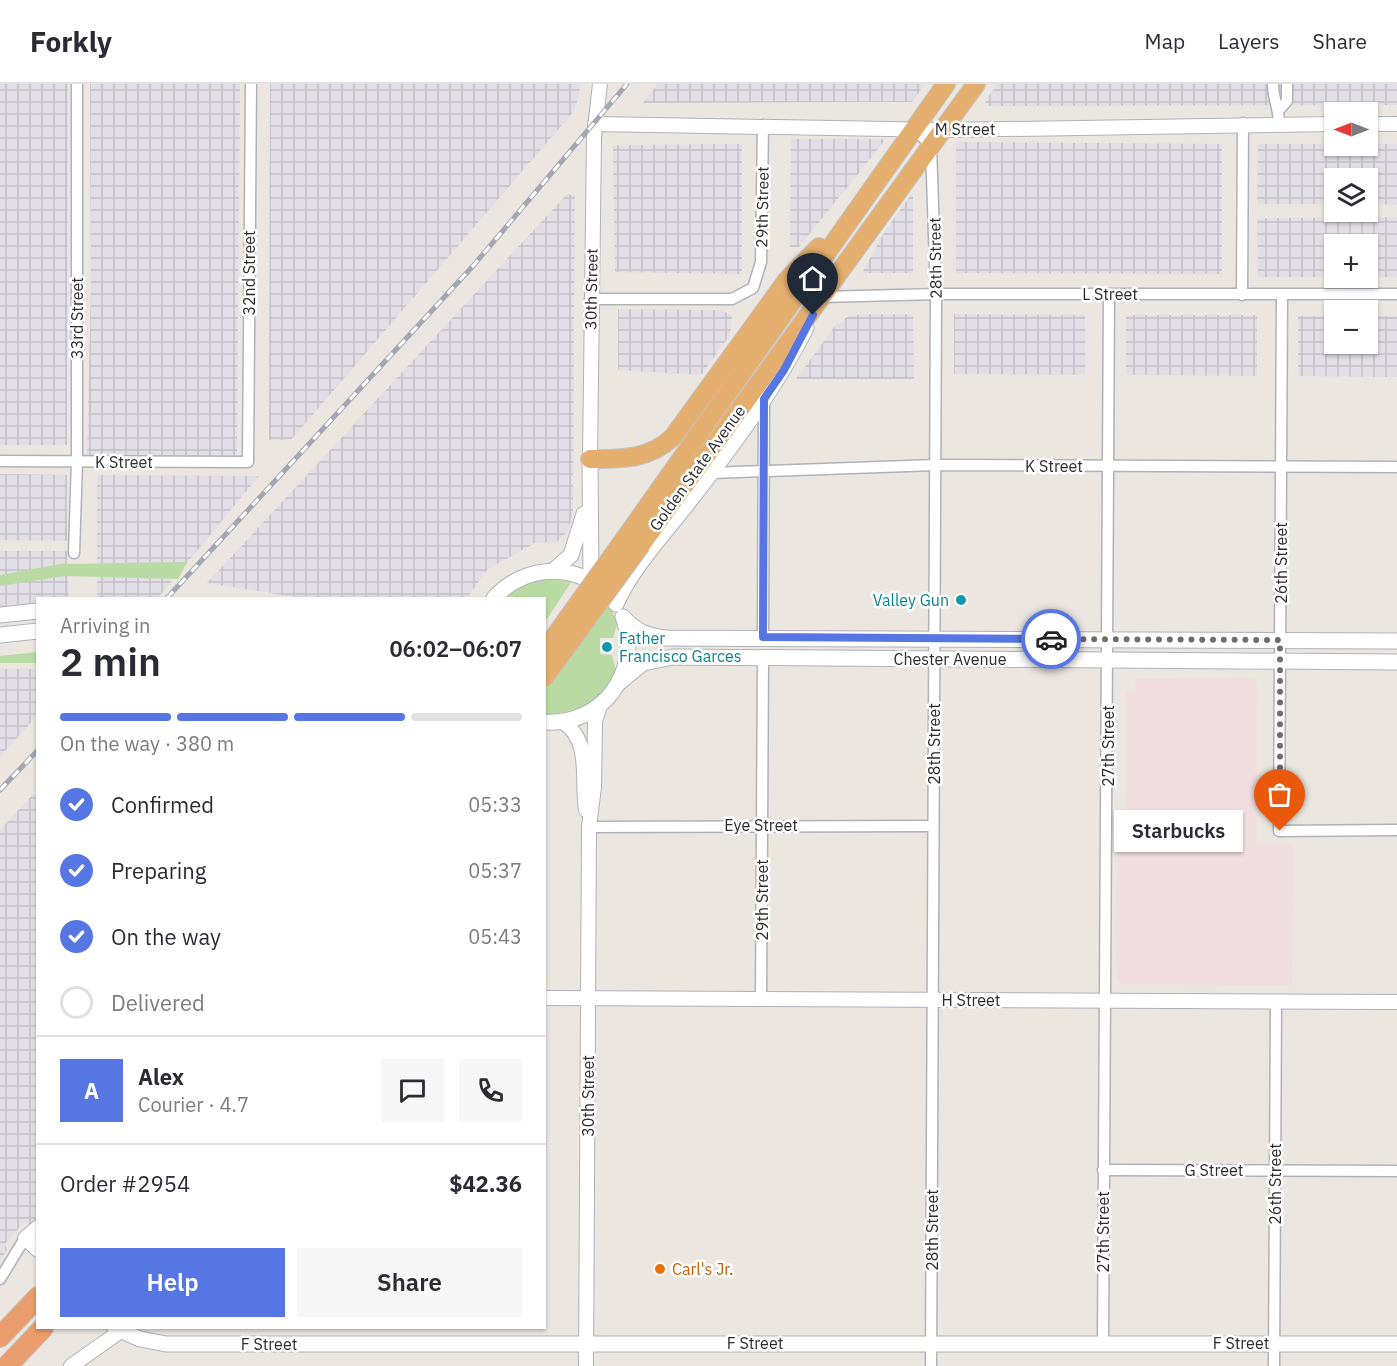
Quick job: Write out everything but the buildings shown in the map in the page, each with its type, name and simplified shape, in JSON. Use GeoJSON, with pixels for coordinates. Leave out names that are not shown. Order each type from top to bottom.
{"type":"FeatureCollection","features":[{"type":"Feature","properties":{"kind":"highway","name":"Golden State Avenue"},"geometry":{"type":"LineString","coordinates":[[546,675],[855,209],[946,84]]}},
{"type":"Feature","properties":{"kind":"highway","name":"Golden State Avenue"},"geometry":{"type":"LineString","coordinates":[[546,649],[635,540],[822,297],[976,84]]}},
{"type":"Feature","properties":{"kind":"highway"},"geometry":{"type":"LineString","coordinates":[[590,459],[638,458],[657,450],[673,437],[788,280],[855,209]]}},
{"type":"Feature","properties":{"kind":"highway"},"geometry":{"type":"LineString","coordinates":[[0,1337],[36,1299]]}},
{"type":"Feature","properties":{"kind":"highway"},"geometry":{"type":"LineString","coordinates":[[7,1366],[42,1329]]}},
{"type":"Feature","properties":{"kind":"main road"},"geometry":{"type":"LineString","coordinates":[[546,722],[563,722],[583,716],[600,706],[620,682],[627,663],[629,643],[619,610],[632,575],[711,473],[784,370],[822,297]]}},
{"type":"Feature","properties":{"kind":"main road","name":"30th Street"},"geometry":{"type":"LineString","coordinates":[[590,459],[591,580]]}},
{"type":"Feature","properties":{"kind":"main road","name":"30th Street"},"geometry":{"type":"LineString","coordinates":[[554,570],[571,555],[590,494]]}},
{"type":"Feature","properties":{"kind":"main road"},"geometry":{"type":"LineString","coordinates":[[495,597],[511,583],[524,576],[554,570],[591,580]]}},
{"type":"Feature","properties":{"kind":"main road","name":"Chester Avenue"},"geometry":{"type":"LineString","coordinates":[[591,580],[637,631],[654,636],[1397,641]]}},
{"type":"Feature","properties":{"kind":"main road"},"geometry":{"type":"LineString","coordinates":[[0,615],[36,611]]}},
{"type":"Feature","properties":{"kind":"main road"},"geometry":{"type":"LineString","coordinates":[[0,635],[36,631]]}},
{"type":"Feature","properties":{"kind":"main road","name":"Chester Avenue"},"geometry":{"type":"LineString","coordinates":[[620,682],[631,670],[657,658],[1397,662]]}},
{"type":"Feature","properties":{"kind":"main road","name":"F Street"},"geometry":{"type":"LineString","coordinates":[[120,1329],[140,1339],[166,1344],[931,1342],[1397,1344]]}},
{"type":"Feature","properties":{"kind":"street","name":"33rd Street"},"geometry":{"type":"LineString","coordinates":[[74,553],[77,461],[77,84]]}},
{"type":"Feature","properties":{"kind":"street","name":"32nd Street"},"geometry":{"type":"LineString","coordinates":[[248,462],[251,84]]}},
{"type":"Feature","properties":{"kind":"street","name":"30th Street"},"geometry":{"type":"LineString","coordinates":[[590,459],[590,298],[595,124],[600,84]]}},
{"type":"Feature","properties":{"kind":"street"},"geometry":{"type":"LineString","coordinates":[[1273,84],[1273,100],[1279,116]]}},
{"type":"Feature","properties":{"kind":"street"},"geometry":{"type":"LineString","coordinates":[[1279,116],[1287,101],[1287,84]]}},
{"type":"Feature","properties":{"kind":"street","name":"M Street"},"geometry":{"type":"LineString","coordinates":[[595,124],[763,125],[944,130],[1243,123],[1279,116],[1324,122]]}},
{"type":"Feature","properties":{"kind":"street"},"geometry":{"type":"LineString","coordinates":[[1242,295],[1243,123]]}},
{"type":"Feature","properties":{"kind":"street"},"geometry":{"type":"LineString","coordinates":[[1378,124],[1397,124]]}},
{"type":"Feature","properties":{"kind":"street","name":"29th Street"},"geometry":{"type":"LineString","coordinates":[[590,298],[732,298],[753,288],[761,262],[763,125]]}},
{"type":"Feature","properties":{"kind":"street"},"geometry":{"type":"LineString","coordinates":[[914,128],[932,146]]}},
{"type":"Feature","properties":{"kind":"street","name":"28th Street"},"geometry":{"type":"LineString","coordinates":[[931,1366],[936,294],[932,146]]}},
{"type":"Feature","properties":{"kind":"street","name":"L Street"},"geometry":{"type":"LineString","coordinates":[[822,297],[936,294],[1397,294]]}},
{"type":"Feature","properties":{"kind":"street","name":"27th Street"},"geometry":{"type":"LineString","coordinates":[[1103,1342],[1109,294]]}},
{"type":"Feature","properties":{"kind":"street","name":"26th Street"},"geometry":{"type":"LineString","coordinates":[[1282,295],[1280,831],[1397,830]]}},
{"type":"Feature","properties":{"kind":"street"},"geometry":{"type":"LineString","coordinates":[[763,637],[764,399]]}},
{"type":"Feature","properties":{"kind":"street","name":"K Street"},"geometry":{"type":"LineString","coordinates":[[0,461],[248,462]]}},
{"type":"Feature","properties":{"kind":"street","name":"K Street"},"geometry":{"type":"LineString","coordinates":[[711,473],[935,465],[1397,467]]}},
{"type":"Feature","properties":{"kind":"street","name":"29th Street"},"geometry":{"type":"LineString","coordinates":[[761,999],[763,658]]}},
{"type":"Feature","properties":{"kind":"street","name":"30th Street"},"geometry":{"type":"LineString","coordinates":[[586,1366],[589,827],[594,787],[595,721],[600,706]]}},
{"type":"Feature","properties":{"kind":"street","name":"30th Street"},"geometry":{"type":"LineString","coordinates":[[563,722],[572,728],[581,741],[582,787],[589,827]]}},
{"type":"Feature","properties":{"kind":"street","name":"Eye Street"},"geometry":{"type":"LineString","coordinates":[[589,827],[933,825]]}},
{"type":"Feature","properties":{"kind":"street","name":"H Street"},"geometry":{"type":"LineString","coordinates":[[546,998],[1397,1002]]}},
{"type":"Feature","properties":{"kind":"street","name":"26th Street"},"geometry":{"type":"LineString","coordinates":[[1274,1366],[1276,1001]]}},
{"type":"Feature","properties":{"kind":"street","name":"G Street"},"geometry":{"type":"LineString","coordinates":[[1103,1170],[1397,1171]]}},
{"type":"Feature","properties":{"kind":"street"},"geometry":{"type":"LineString","coordinates":[[0,1280],[24,1238],[36,1229]]}},
{"type":"Feature","properties":{"kind":"street"},"geometry":{"type":"LineString","coordinates":[[24,1238],[36,1248]]}},
{"type":"Feature","properties":{"kind":"street"},"geometry":{"type":"LineString","coordinates":[[71,1366],[120,1329]]}},
{"type":"Feature","properties":{"kind":"shaded area"},"geometry":{"type":"Polygon","coordinates":[[[0,84],[68,84],[67,445],[0,445],[0,84]]]}},
{"type":"Feature","properties":{"kind":"shaded area"},"geometry":{"type":"Polygon","coordinates":[[[90,84],[240,84],[237,456],[87,455],[91,288],[90,84]]]}},
{"type":"Feature","properties":{"kind":"shaded area"},"geometry":{"type":"Polygon","coordinates":[[[270,84],[581,84],[575,110],[291,440],[269,440],[270,84]]]}},
{"type":"Feature","properties":{"kind":"shaded area"},"geometry":{"type":"Polygon","coordinates":[[[658,84],[925,84],[912,102],[643,103],[658,84]]]}},
{"type":"Feature","properties":{"kind":"shaded area"},"geometry":{"type":"Polygon","coordinates":[[[997,84],[1397,84],[1397,105],[1378,105],[1378,102],[1324,102],[1324,105],[988,106],[985,102],[997,84]]]}},
{"type":"Feature","properties":{"kind":"shaded area"},"geometry":{"type":"Polygon","coordinates":[[[791,139],[886,139],[799,247],[790,247],[791,139]]]}},
{"type":"Feature","properties":{"kind":"shaded area"},"geometry":{"type":"Polygon","coordinates":[[[956,142],[1222,144],[1222,274],[956,273],[956,142]]]}},
{"type":"Feature","properties":{"kind":"shaded area"},"geometry":{"type":"Polygon","coordinates":[[[742,144],[742,274],[615,272],[613,145],[742,144]]]}},
{"type":"Feature","properties":{"kind":"shaded area"},"geometry":{"type":"Polygon","coordinates":[[[1258,144],[1324,144],[1324,156],[1378,156],[1378,144],[1397,144],[1397,205],[1378,204],[1378,168],[1324,168],[1324,204],[1257,204],[1258,144]]]}},
{"type":"Feature","properties":{"kind":"shaded area"},"geometry":{"type":"Polygon","coordinates":[[[913,192],[913,273],[862,273],[885,231],[913,192]]]}},
{"type":"Feature","properties":{"kind":"shaded area"},"geometry":{"type":"Polygon","coordinates":[[[567,194],[575,195],[573,513],[568,531],[557,542],[535,543],[488,569],[468,597],[295,597],[207,583],[567,194]]]}},
{"type":"Feature","properties":{"kind":"shaded area"},"geometry":{"type":"Polygon","coordinates":[[[1378,217],[1397,217],[1397,277],[1378,277],[1378,234],[1324,234],[1324,277],[1258,277],[1257,218],[1324,218],[1324,222],[1378,222],[1378,217]]]}},
{"type":"Feature","properties":{"kind":"shaded area"},"geometry":{"type":"Polygon","coordinates":[[[618,309],[722,310],[732,316],[730,335],[701,375],[618,370],[618,309]]]}},
{"type":"Feature","properties":{"kind":"shaded area"},"geometry":{"type":"Polygon","coordinates":[[[913,314],[914,379],[796,379],[835,326],[849,316],[913,314]]]}},
{"type":"Feature","properties":{"kind":"shaded area"},"geometry":{"type":"Polygon","coordinates":[[[954,314],[1085,315],[1085,375],[954,374],[954,314]]]}},
{"type":"Feature","properties":{"kind":"shaded area"},"geometry":{"type":"Polygon","coordinates":[[[1126,315],[1257,315],[1257,376],[1126,375],[1126,315]]]}},
{"type":"Feature","properties":{"kind":"shaded area"},"geometry":{"type":"Polygon","coordinates":[[[1298,316],[1324,316],[1324,354],[1378,354],[1378,316],[1397,316],[1397,377],[1298,376],[1298,316]]]}},
{"type":"Feature","properties":{"kind":"shaded area"},"geometry":{"type":"Polygon","coordinates":[[[0,474],[67,475],[67,541],[0,540],[0,474]]]}},
{"type":"Feature","properties":{"kind":"shaded area"},"geometry":{"type":"Polygon","coordinates":[[[97,475],[259,476],[159,597],[97,597],[97,475]]]}},
{"type":"Feature","properties":{"kind":"shaded area"},"geometry":{"type":"Polygon","coordinates":[[[0,551],[67,551],[69,597],[36,597],[36,603],[0,606],[0,551]]]}},
{"type":"Feature","properties":{"kind":"shaded area"},"geometry":{"type":"Polygon","coordinates":[[[0,669],[36,669],[36,717],[0,757],[0,669]]]}},
{"type":"Feature","properties":{"kind":"shaded area"},"geometry":{"type":"Polygon","coordinates":[[[1253,677],[1258,683],[1257,844],[1293,844],[1292,985],[1122,984],[1117,979],[1115,924],[1118,863],[1122,834],[1125,831],[1126,692],[1135,691],[1135,679],[1253,677]]]}},
{"type":"Feature","properties":{"kind":"shaded area"},"geometry":{"type":"Polygon","coordinates":[[[33,794],[36,796],[36,1223],[30,1225],[24,1222],[5,1244],[7,1250],[0,1261],[0,830],[33,794]]]}},
{"type":"Feature","properties":{"kind":"green space"},"geometry":{"type":"Polygon","coordinates":[[[187,562],[178,579],[65,576],[0,586],[0,575],[60,564],[187,562]]]}},
{"type":"Feature","properties":{"kind":"green space"},"geometry":{"type":"Polygon","coordinates":[[[542,579],[572,581],[546,620],[546,597],[506,597],[530,581],[542,579]]]}},
{"type":"Feature","properties":{"kind":"green space"},"geometry":{"type":"Polygon","coordinates":[[[607,604],[618,621],[613,638],[600,638],[600,654],[612,655],[617,676],[594,701],[569,713],[546,715],[546,685],[607,604]]]}},
{"type":"Feature","properties":{"kind":"green space"},"geometry":{"type":"Polygon","coordinates":[[[36,652],[36,663],[0,663],[0,656],[36,652]]]}},
{"type":"Feature","properties":{"kind":"railway"},"geometry":{"type":"LineString","coordinates":[[168,597],[473,266],[627,84]]}},
{"type":"Feature","properties":{"kind":"railway"},"geometry":{"type":"LineString","coordinates":[[0,790],[36,752]]}},
{"type":"Feature","properties":{"kind":"way so far"},"geometry":{"type":"LineString","coordinates":[[1051,639],[1280,640],[1280,831]]}},
{"type":"Feature","properties":{"kind":"place","name":"Valley Gun"},"geometry":{"type":"Point","coordinates":[961,600]}},
{"type":"Feature","properties":{"kind":"place","name":"Father Francisco Garces"},"geometry":{"type":"Point","coordinates":[607,647]}},
{"type":"Feature","properties":{"kind":"place","name":"Starbucks"},"geometry":{"type":"Point","coordinates":[1280,831]}},
{"type":"Feature","properties":{"kind":"place","name":"Carl's Jr."},"geometry":{"type":"Point","coordinates":[660,1269]}},
{"type":"Feature","properties":{"kind":"route"},"geometry":{"type":"LineString","coordinates":[[813,315],[784,370],[764,399],[763,637],[1051,639]]}}]}
